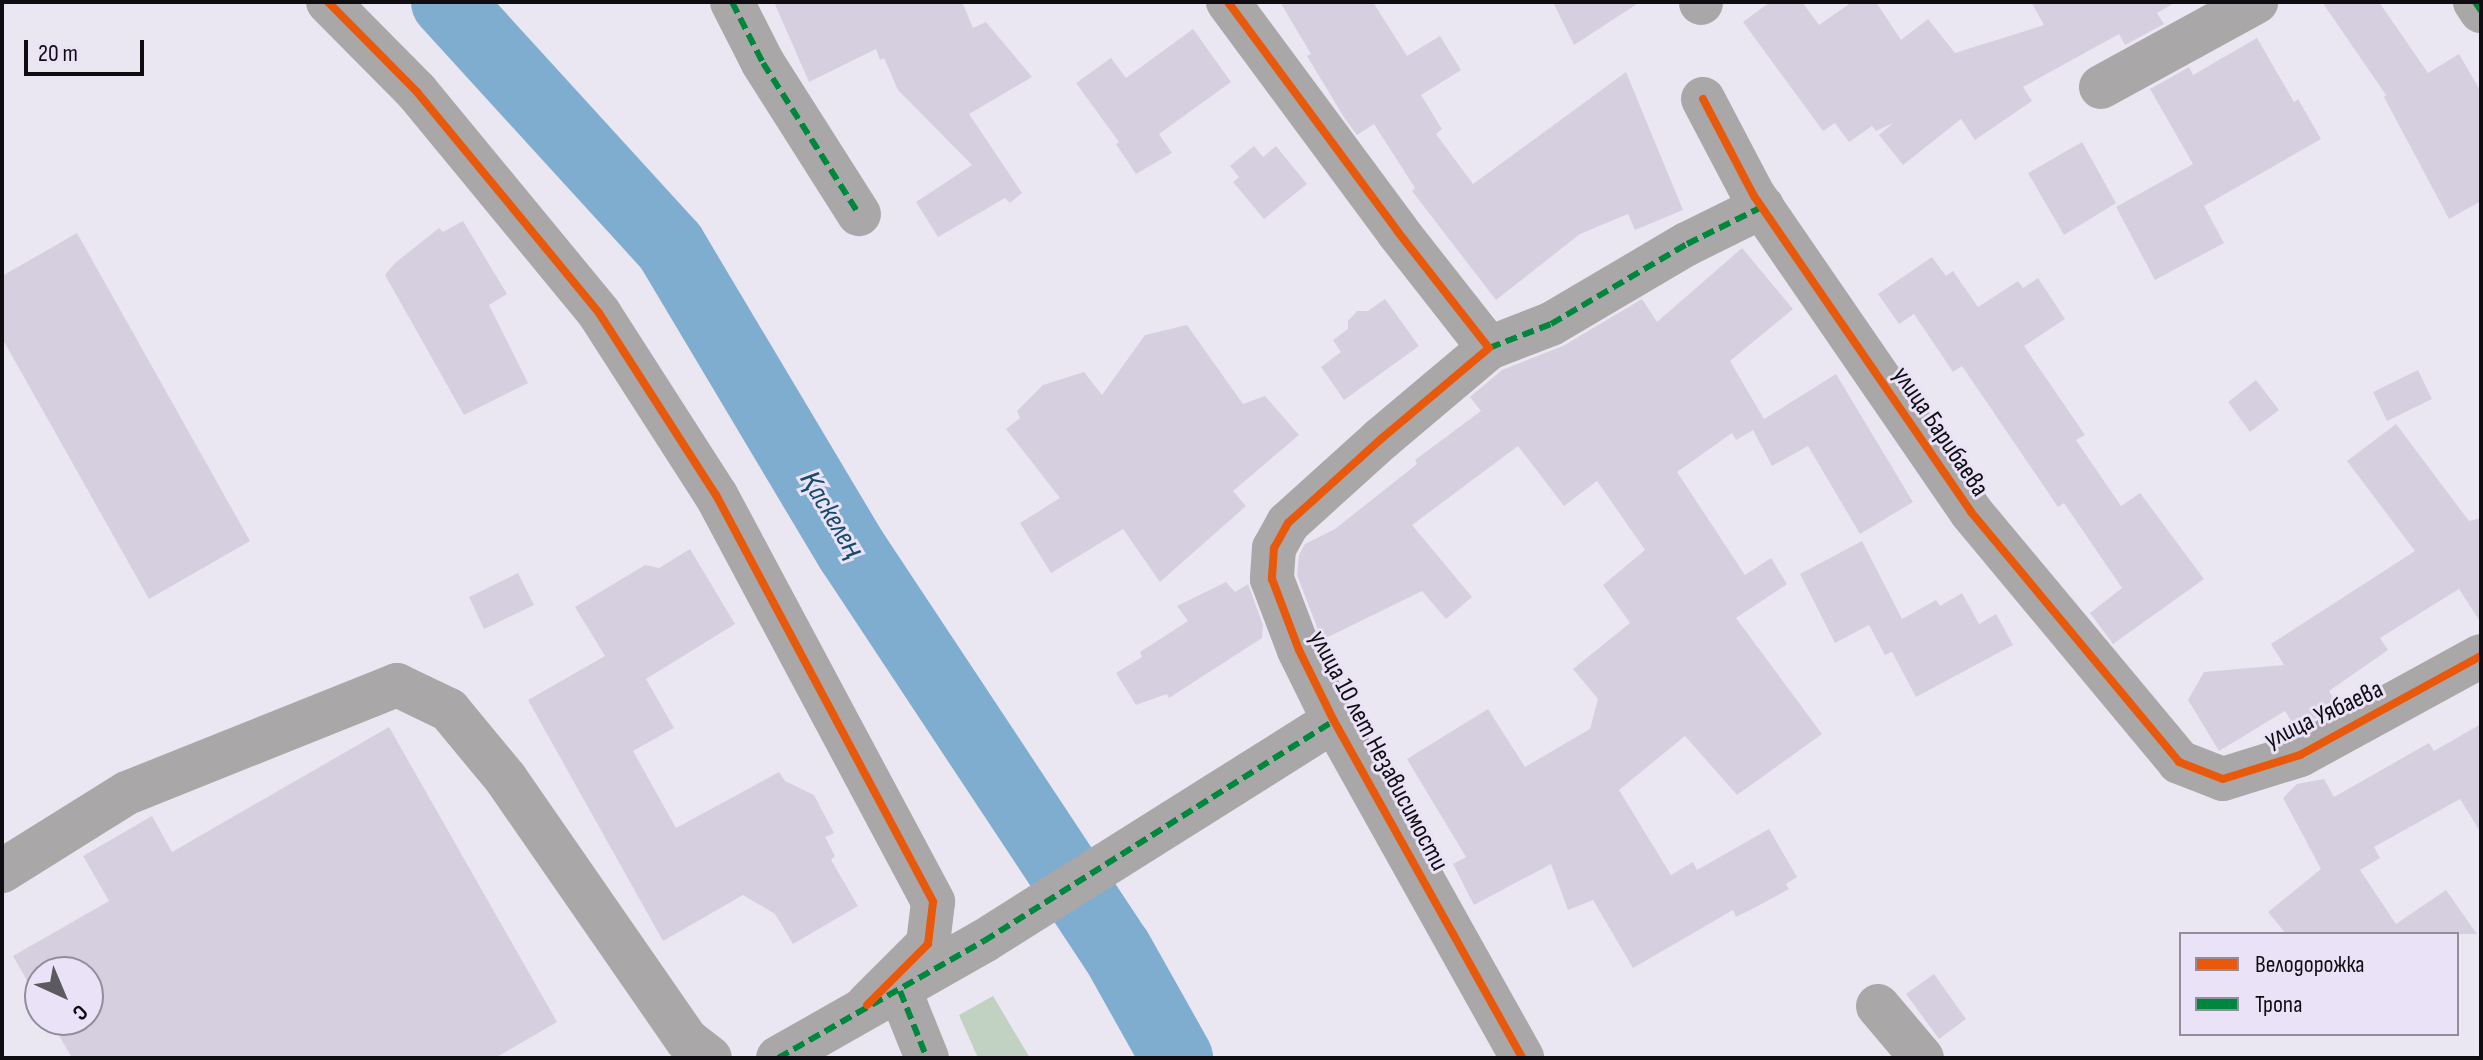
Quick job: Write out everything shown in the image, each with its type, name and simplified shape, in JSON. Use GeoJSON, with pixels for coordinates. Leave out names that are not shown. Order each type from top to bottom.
{"type":"FeatureCollection","features":[{"type":"Feature","properties":{"kind":"street"},"geometry":{"type":"LineString","coordinates":[[328,2],[417,92],[599,313],[723,509],[933,902],[928,944],[884,998]]}},
{"type":"Feature","properties":{"kind":"street"},"geometry":{"type":"LineString","coordinates":[[732,2],[763,63],[859,214]]}},
{"type":"Feature","properties":{"kind":"street"},"geometry":{"type":"LineString","coordinates":[[1228,2],[1398,232],[1489,348]]}},
{"type":"Feature","properties":{"kind":"street"},"geometry":{"type":"LineString","coordinates":[[2101,87],[2256,2]]}},
{"type":"Feature","properties":{"kind":"street"},"geometry":{"type":"LineString","coordinates":[[2475,2],[2481,11]]}},
{"type":"Feature","properties":{"kind":"street","name":"улица Барибаева"},"geometry":{"type":"LineString","coordinates":[[1703,99],[1762,207],[1971,512],[2027,584],[2154,728],[2179,762]]}},
{"type":"Feature","properties":{"kind":"street","name":"улица 10 лет Независимости"},"geometry":{"type":"LineString","coordinates":[[1522,1058],[1334,721],[1299,650],[1272,579],[1274,548],[1288,523],[1336,478],[1489,348],[1551,324],[1687,244],[1762,207]]}},
{"type":"Feature","properties":{"kind":"street","name":"улица Уябаева"},"geometry":{"type":"LineString","coordinates":[[2179,762],[2223,779],[2300,755],[2481,656]]}},
{"type":"Feature","properties":{"kind":"street"},"geometry":{"type":"LineString","coordinates":[[2,871],[127,793],[397,685],[449,710],[506,779],[687,1040],[710,1058]]}},
{"type":"Feature","properties":{"kind":"street"},"geometry":{"type":"LineString","coordinates":[[778,1058],[884,998],[1334,721]]}},
{"type":"Feature","properties":{"kind":"street"},"geometry":{"type":"LineString","coordinates":[[884,998],[927,1058]]}},
{"type":"Feature","properties":{"kind":"street"},"geometry":{"type":"LineString","coordinates":[[1878,1006],[1918,1057]]}},
{"type":"Feature","properties":{"kind":"green space"},"geometry":{"type":"Polygon","coordinates":[[[993,996],[1030,1058],[978,1058],[959,1015],[993,996]]]}},
{"type":"Feature","properties":{"kind":"building"},"geometry":{"type":"Polygon","coordinates":[[[774,2],[962,2],[973,28],[986,22],[1032,77],[969,114],[1022,193],[1010,203],[1005,198],[938,237],[916,202],[972,165],[898,90],[884,58],[880,60],[876,49],[809,82],[774,2]]]}},
{"type":"Feature","properties":{"kind":"building"},"geometry":{"type":"Polygon","coordinates":[[[1280,2],[1373,2],[1407,56],[1440,36],[1461,70],[1421,95],[1442,129],[1436,134],[1473,184],[1626,72],[1683,210],[1635,230],[1628,214],[1580,234],[1496,300],[1412,191],[1415,188],[1374,124],[1357,135],[1345,119],[1307,56],[1311,54],[1280,2]]]}},
{"type":"Feature","properties":{"kind":"building"},"geometry":{"type":"Polygon","coordinates":[[[1553,2],[1640,2],[1574,45],[1553,2]]]}},
{"type":"Feature","properties":{"kind":"building"},"geometry":{"type":"Polygon","coordinates":[[[1770,2],[1802,2],[1819,25],[1852,2],[1876,2],[1901,40],[1928,19],[1955,53],[2044,25],[2031,2],[2176,2],[2157,13],[2164,24],[2125,45],[2119,34],[2023,87],[2032,101],[1975,140],[1961,119],[1903,165],[1879,135],[1893,123],[1876,131],[1872,126],[1849,142],[1835,123],[1823,131],[1743,22],[1770,2]]]}},
{"type":"Feature","properties":{"kind":"building"},"geometry":{"type":"Polygon","coordinates":[[[2322,2],[2379,2],[2428,73],[2459,54],[2481,92],[2481,201],[2449,219],[2384,97],[2386,95],[2322,2]]]}},
{"type":"Feature","properties":{"kind":"building"},"geometry":{"type":"Polygon","coordinates":[[[1193,29],[1231,82],[1159,134],[1172,153],[1136,174],[1116,144],[1119,142],[1076,83],[1111,58],[1126,78],[1193,29]]]}},
{"type":"Feature","properties":{"kind":"building"},"geometry":{"type":"Polygon","coordinates":[[[2257,38],[2294,102],[2298,99],[2321,139],[2204,206],[2224,243],[2155,280],[2116,207],[2193,164],[2150,89],[2189,67],[2193,75],[2257,38]]]}},
{"type":"Feature","properties":{"kind":"building"},"geometry":{"type":"Polygon","coordinates":[[[2082,142],[2116,203],[2064,235],[2028,173],[2082,142]]]}},
{"type":"Feature","properties":{"kind":"building"},"geometry":{"type":"Polygon","coordinates":[[[1254,146],[1263,157],[1276,146],[1307,184],[1264,219],[1233,182],[1239,177],[1230,166],[1254,146]]]}},
{"type":"Feature","properties":{"kind":"building"},"geometry":{"type":"Polygon","coordinates":[[[463,221],[507,294],[489,305],[528,383],[464,415],[385,275],[395,263],[439,228],[443,232],[463,221]]]}},
{"type":"Feature","properties":{"kind":"building"},"geometry":{"type":"Polygon","coordinates":[[[77,233],[250,541],[149,599],[2,338],[2,276],[77,233]]]}},
{"type":"Feature","properties":{"kind":"building"},"geometry":{"type":"Polygon","coordinates":[[[1742,248],[1793,309],[1730,361],[1764,419],[1836,374],[1913,502],[1860,534],[1808,446],[1772,466],[1753,430],[1736,440],[1732,433],[1677,472],[1745,575],[1771,558],[1787,584],[1736,618],[1822,734],[1737,795],[1685,736],[1619,790],[1671,875],[1693,862],[1697,870],[1769,829],[1797,877],[1786,884],[1789,889],[1736,917],[1733,910],[1633,968],[1593,900],[1568,910],[1551,864],[1474,905],[1453,864],[1466,857],[1407,759],[1488,709],[1525,767],[1590,729],[1598,699],[1573,669],[1630,623],[1603,585],[1645,550],[1597,481],[1564,506],[1518,446],[1412,525],[1472,597],[1446,619],[1422,591],[1322,640],[1297,575],[1299,555],[1305,544],[1335,529],[1417,464],[1415,460],[1481,411],[1470,397],[1502,370],[1563,346],[1642,299],[1657,322],[1742,248]]]}},
{"type":"Feature","properties":{"kind":"building"},"geometry":{"type":"Polygon","coordinates":[[[1932,257],[1946,276],[1953,271],[1978,307],[2018,281],[2023,288],[2038,278],[2065,319],[2024,346],[2085,435],[2076,440],[2121,506],[2140,493],[2204,579],[2113,644],[2090,613],[2122,588],[2064,503],[2058,507],[1962,366],[1953,372],[1914,314],[1899,324],[1878,294],[1932,257]]]}},
{"type":"Feature","properties":{"kind":"building"},"geometry":{"type":"Polygon","coordinates":[[[1385,299],[1419,346],[1344,400],[1321,367],[1341,352],[1333,340],[1348,329],[1348,321],[1357,311],[1368,311],[1385,299]]]}},
{"type":"Feature","properties":{"kind":"building"},"geometry":{"type":"Polygon","coordinates":[[[1187,325],[1243,404],[1265,396],[1299,435],[1233,491],[1246,506],[1160,582],[1123,529],[1051,573],[1020,523],[1060,498],[1006,429],[1020,418],[1017,411],[1043,385],[1084,372],[1102,395],[1145,335],[1187,325]]]}},
{"type":"Feature","properties":{"kind":"building"},"geometry":{"type":"Polygon","coordinates":[[[2418,370],[2432,399],[2387,421],[2373,392],[2418,370]]]}},
{"type":"Feature","properties":{"kind":"building"},"geometry":{"type":"Polygon","coordinates":[[[2256,380],[2279,410],[2250,432],[2228,402],[2256,380]]]}},
{"type":"Feature","properties":{"kind":"building"},"geometry":{"type":"Polygon","coordinates":[[[2396,424],[2469,521],[2481,518],[2481,623],[2459,589],[2380,638],[2388,650],[2329,691],[2338,706],[2296,729],[2285,711],[2219,751],[2188,700],[2204,672],[2284,665],[2271,644],[2415,551],[2347,461],[2396,424]]]}},
{"type":"Feature","properties":{"kind":"building"},"geometry":{"type":"Polygon","coordinates":[[[1862,541],[1902,619],[1936,600],[1940,606],[1962,593],[1979,624],[1996,614],[2013,645],[1916,697],[1892,652],[1885,655],[1869,625],[1835,643],[1800,574],[1862,541]]]}},
{"type":"Feature","properties":{"kind":"building"},"geometry":{"type":"Polygon","coordinates":[[[690,549],[735,624],[646,679],[674,728],[633,751],[676,828],[779,772],[785,781],[814,795],[834,833],[825,837],[835,856],[831,860],[858,906],[793,944],[775,914],[743,895],[663,941],[528,700],[605,656],[575,607],[645,565],[659,568],[690,549]]]}},
{"type":"Feature","properties":{"kind":"building"},"geometry":{"type":"Polygon","coordinates":[[[518,573],[534,605],[484,629],[469,597],[518,573]]]}},
{"type":"Feature","properties":{"kind":"building"},"geometry":{"type":"Polygon","coordinates":[[[1226,582],[1235,592],[1248,584],[1263,625],[1262,638],[1169,698],[1167,694],[1136,705],[1116,673],[1142,657],[1140,652],[1188,621],[1177,606],[1226,582]]]}},
{"type":"Feature","properties":{"kind":"building"},"geometry":{"type":"Polygon","coordinates":[[[2481,724],[2481,833],[2460,799],[2374,847],[2380,858],[2360,870],[2396,924],[2446,890],[2477,934],[2284,932],[2268,912],[2321,869],[2283,798],[2297,784],[2324,779],[2334,797],[2429,743],[2434,751],[2481,724]]]}},
{"type":"Feature","properties":{"kind":"building"},"geometry":{"type":"Polygon","coordinates":[[[389,727],[557,1022],[495,1058],[72,1058],[59,1036],[104,1036],[104,956],[24,956],[24,975],[13,956],[109,901],[83,856],[152,816],[172,852],[389,727]]]}},
{"type":"Feature","properties":{"kind":"building"},"geometry":{"type":"Polygon","coordinates":[[[1934,974],[1966,1019],[1939,1039],[1906,994],[1934,974]]]}},
{"type":"Feature","properties":{"kind":"waterway","name":"Қаскелең"},"geometry":{"type":"LineString","coordinates":[[447,2],[670,246],[852,551],[1117,951],[1177,1058]]}},
{"type":"Feature","properties":{"kind":"marked path"},"geometry":{"type":"LineString","coordinates":[[732,2],[763,63],[859,214]]}},
{"type":"Feature","properties":{"kind":"marked path"},"geometry":{"type":"LineString","coordinates":[[2475,2],[2481,11]]}},
{"type":"Feature","properties":{"kind":"marked path"},"geometry":{"type":"LineString","coordinates":[[1489,348],[1551,324],[1687,244],[1762,207]]}},
{"type":"Feature","properties":{"kind":"marked path"},"geometry":{"type":"LineString","coordinates":[[778,1058],[984,941],[1334,721]]}},
{"type":"Feature","properties":{"kind":"marked path"},"geometry":{"type":"LineString","coordinates":[[900,991],[927,1058]]}},
{"type":"Feature","properties":{"kind":"cycle path"},"geometry":{"type":"LineString","coordinates":[[328,2],[417,92],[599,313],[716,495],[933,902],[928,944],[867,1005]]}},
{"type":"Feature","properties":{"kind":"cycle path"},"geometry":{"type":"LineString","coordinates":[[1228,2],[1398,232],[1489,348],[1288,523],[1274,548],[1272,579],[1299,650],[1334,721],[1522,1058]]}},
{"type":"Feature","properties":{"kind":"cycle path"},"geometry":{"type":"LineString","coordinates":[[1703,99],[1754,196],[1971,512],[2179,762],[2223,779],[2300,755],[2481,656]]}}]}
